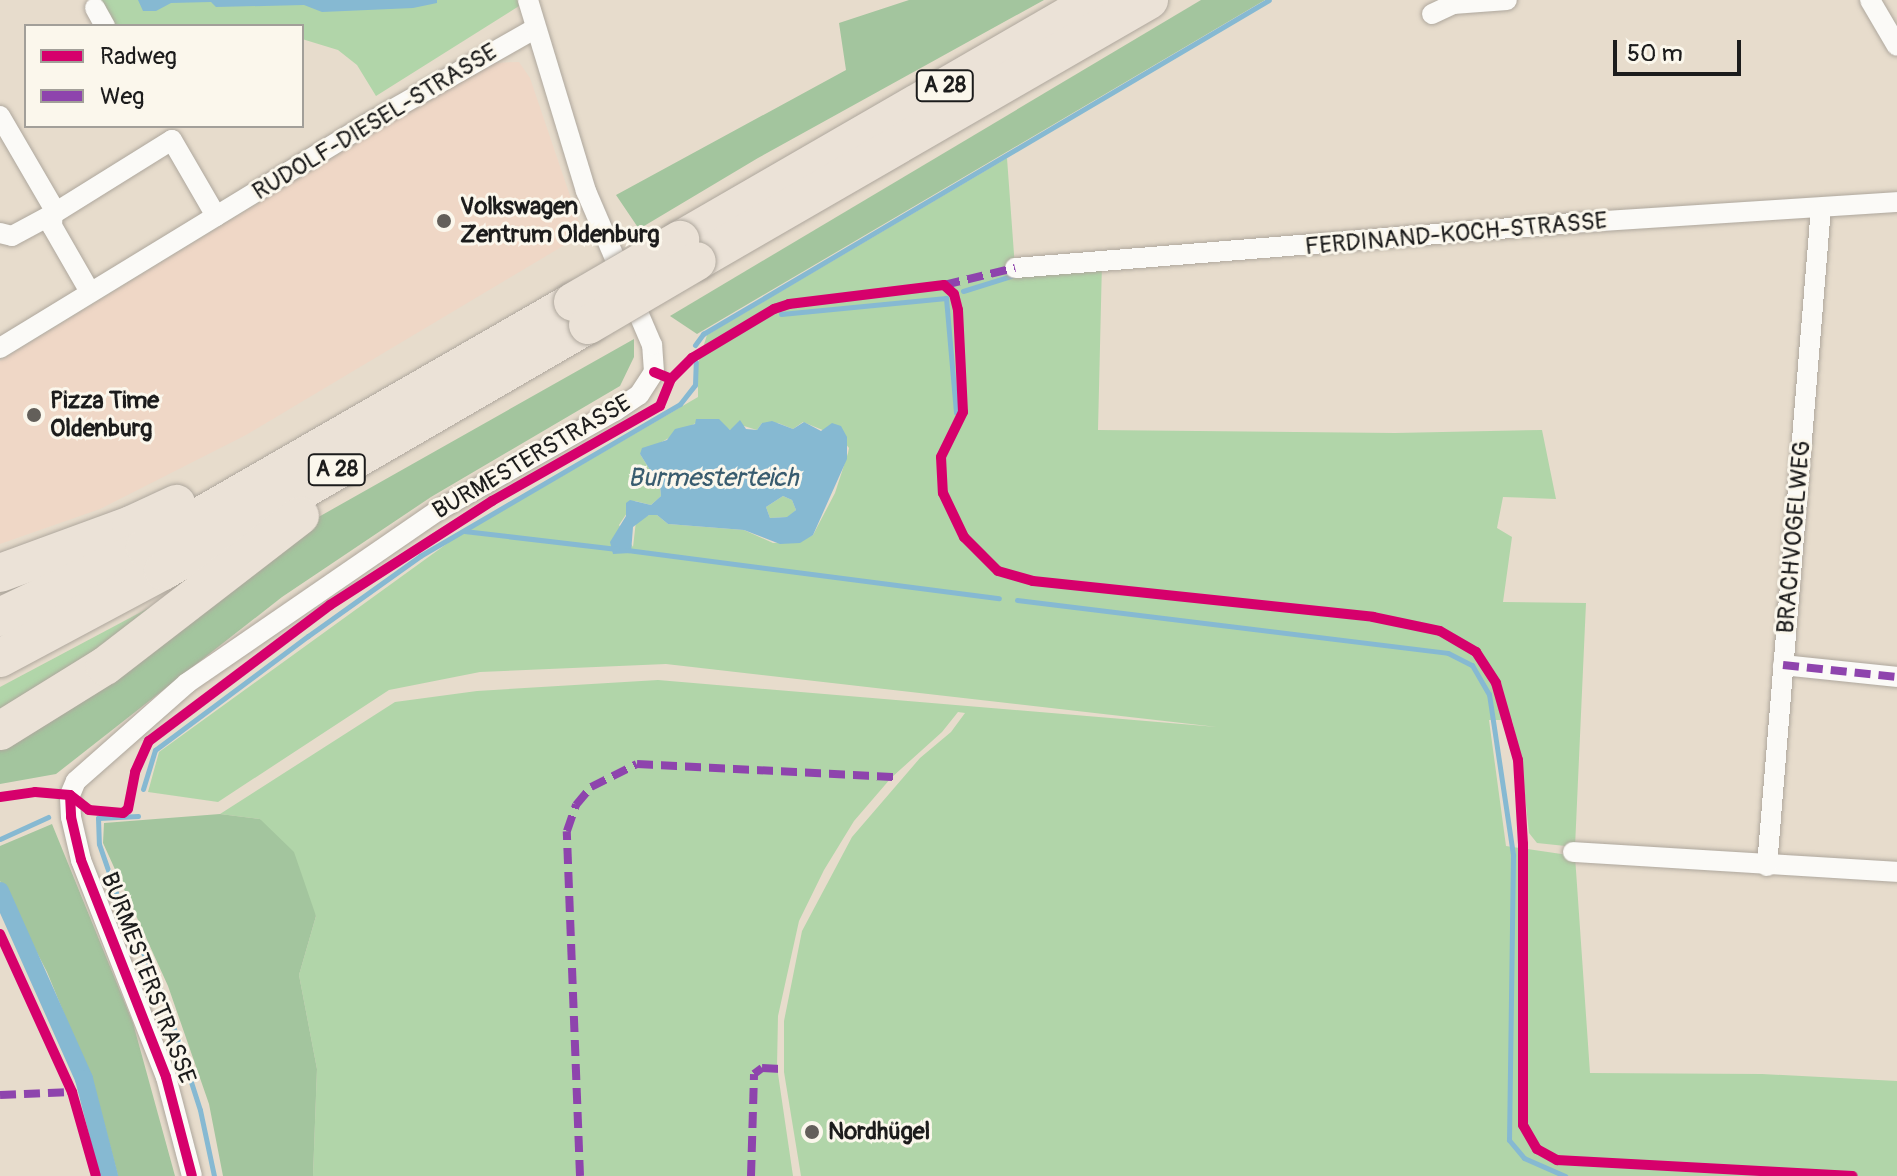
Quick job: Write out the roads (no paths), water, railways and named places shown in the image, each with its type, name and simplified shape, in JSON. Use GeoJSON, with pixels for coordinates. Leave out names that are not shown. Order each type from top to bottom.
{"type":"FeatureCollection","features":[{"type":"Feature","properties":{"kind":"highway","name":"A 28"},"geometry":{"type":"LineString","coordinates":[[689,250],[1095,0]]}},
{"type":"Feature","properties":{"kind":"highway","name":"A 28"},"geometry":{"type":"LineString","coordinates":[[0,658],[353,427],[580,313],[689,250],[1149,0]]}},
{"type":"Feature","properties":{"kind":"highway","name":"A 28"},"geometry":{"type":"LineString","coordinates":[[0,617],[154,559],[510,369],[580,313]]}},
{"type":"Feature","properties":{"kind":"highway"},"geometry":{"type":"LineString","coordinates":[[0,731],[105,666],[255,548],[354,478],[480,403],[510,369]]}},
{"type":"Feature","properties":{"kind":"highway"},"geometry":{"type":"LineString","coordinates":[[0,573],[131,525],[312,435],[353,427]]}},
{"type":"Feature","properties":{"kind":"street","name":"BURMESTERSTRASSE"},"geometry":{"type":"LineString","coordinates":[[192,1176],[166,1077],[81,860],[71,817],[70,795],[76,781],[187,683],[439,510],[615,411],[639,395],[654,372],[652,345],[586,191],[534,29],[528,0]]}},
{"type":"Feature","properties":{"kind":"street"},"geometry":{"type":"LineString","coordinates":[[1432,14],[1453,4],[1507,0]]}},
{"type":"Feature","properties":{"kind":"street"},"geometry":{"type":"LineString","coordinates":[[1870,0],[1897,46]]}},
{"type":"Feature","properties":{"kind":"street","name":"RUDOLF-DIESEL-STRASSE"},"geometry":{"type":"LineString","coordinates":[[0,348],[469,64],[534,29]]}},
{"type":"Feature","properties":{"kind":"street"},"geometry":{"type":"LineString","coordinates":[[0,116],[53,207],[52,226],[90,292]]}},
{"type":"Feature","properties":{"kind":"street"},"geometry":{"type":"LineString","coordinates":[[0,233],[12,236],[53,214],[168,133],[216,216]]}},
{"type":"Feature","properties":{"kind":"street","name":"FERDINAND-KOCH-STRASSE"},"geometry":{"type":"LineString","coordinates":[[1015,268],[1573,223],[1897,202]]}},
{"type":"Feature","properties":{"kind":"street","name":"BRACHVOGELWEG"},"geometry":{"type":"LineString","coordinates":[[1767,866],[1821,208]]}},
{"type":"Feature","properties":{"kind":"street"},"geometry":{"type":"LineString","coordinates":[[1783,665],[1897,677]]}},
{"type":"Feature","properties":{"kind":"street"},"geometry":{"type":"LineString","coordinates":[[1573,852],[1897,872]]}},
{"type":"Feature","properties":{"kind":"water"},"geometry":{"type":"Polygon","coordinates":[[[138,0],[437,0],[437,3],[413,8],[322,12],[304,5],[216,7],[211,2],[171,3],[156,11],[143,11],[138,0]]]}},
{"type":"Feature","properties":{"kind":"water","name":"Burmesterteich"},"geometry":{"type":"Polygon","coordinates":[[[696,419],[719,419],[730,430],[740,420],[746,429],[757,430],[762,423],[772,421],[793,429],[804,422],[821,431],[832,423],[841,426],[847,437],[847,459],[813,535],[800,543],[780,544],[744,530],[668,524],[657,515],[649,515],[633,527],[631,553],[613,554],[610,542],[626,516],[626,503],[630,500],[651,505],[661,496],[660,486],[640,454],[642,448],[667,440],[675,429],[695,424],[696,419]],[[783,496],[766,507],[770,518],[787,517],[796,510],[792,500],[783,496]]]}},
{"type":"Feature","properties":{"kind":"waterway"},"geometry":{"type":"LineString","coordinates":[[695,345],[703,334],[1269,0]]}},
{"type":"Feature","properties":{"kind":"waterway"},"geometry":{"type":"LineString","coordinates":[[963,291],[1011,276]]}},
{"type":"Feature","properties":{"kind":"waterway"},"geometry":{"type":"LineString","coordinates":[[781,314],[946,298],[956,413]]}},
{"type":"Feature","properties":{"kind":"waterway"},"geometry":{"type":"LineString","coordinates":[[143,789],[155,750],[420,556],[680,404],[695,385],[696,362]]}},
{"type":"Feature","properties":{"kind":"waterway"},"geometry":{"type":"LineString","coordinates":[[464,531],[617,549]]}},
{"type":"Feature","properties":{"kind":"waterway"},"geometry":{"type":"LineString","coordinates":[[627,550],[999,598]]}},
{"type":"Feature","properties":{"kind":"waterway"},"geometry":{"type":"LineString","coordinates":[[1017,600],[1448,653],[1472,665],[1489,694],[1513,855],[1509,1140],[1524,1158],[1565,1176]]}},
{"type":"Feature","properties":{"kind":"waterway"},"geometry":{"type":"LineString","coordinates":[[138,816],[98,818],[99,844],[116,893],[165,1001],[200,1110],[214,1176]]}},
{"type":"Feature","properties":{"kind":"waterway"},"geometry":{"type":"LineString","coordinates":[[0,839],[48,817]]}},
{"type":"Feature","properties":{"kind":"waterway"},"geometry":{"type":"LineString","coordinates":[[0,891],[84,1079],[109,1176]]}},
{"type":"Feature","properties":{"kind":"place","name":"Volkswagen Zentrum Oldenburg"},"geometry":{"type":"Point","coordinates":[444,221]}},
{"type":"Feature","properties":{"kind":"place","name":"Pizza Time Oldenburg"},"geometry":{"type":"Point","coordinates":[34,415]}},
{"type":"Feature","properties":{"kind":"place","name":"Nordhügel"},"geometry":{"type":"Point","coordinates":[812,1132]}}]}
